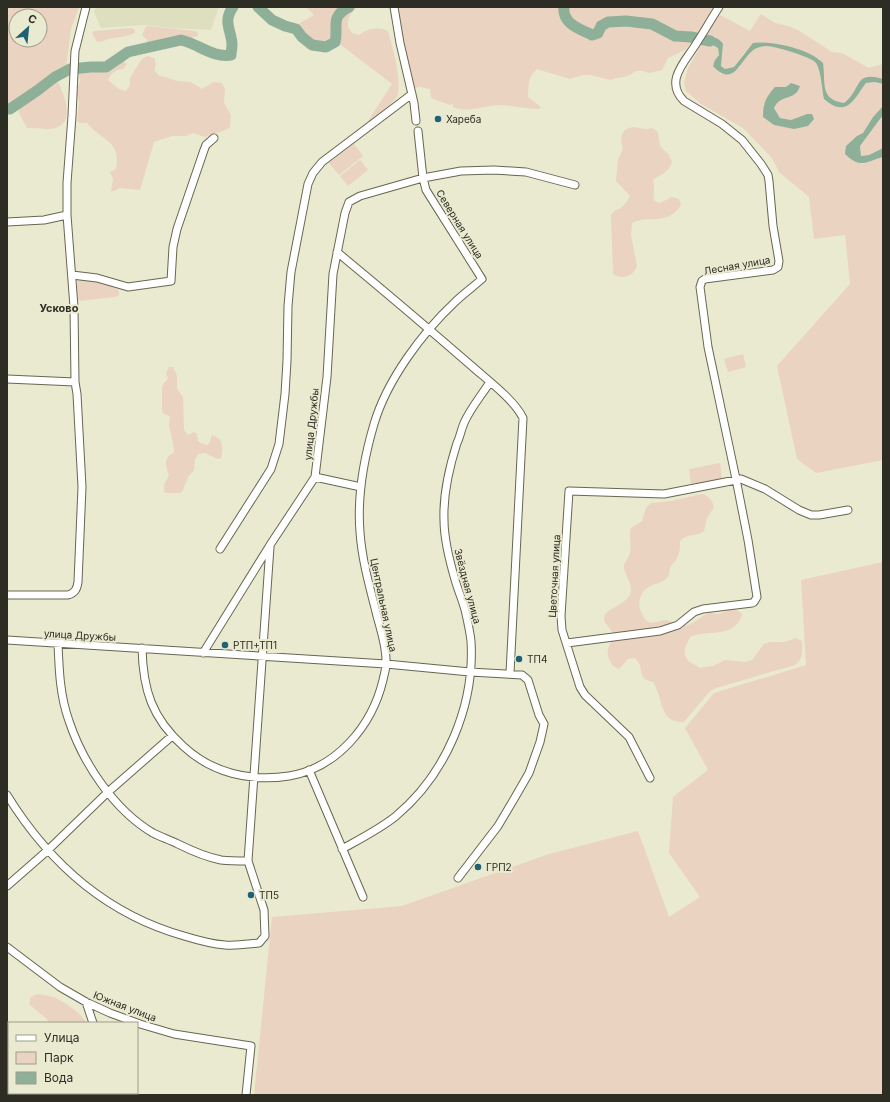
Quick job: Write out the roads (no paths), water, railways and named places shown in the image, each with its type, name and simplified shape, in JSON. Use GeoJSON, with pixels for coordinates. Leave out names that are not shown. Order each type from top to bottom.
{"type":"FeatureCollection","features":[{"type":"Feature","properties":{"kind":"street"},"geometry":{"type":"LineString","coordinates":[[7,595],[68,596],[77,589],[82,487],[77,394],[74,382],[72,275],[66,183],[72,116],[74,65],[78,38],[86,7]]}},
{"type":"Feature","properties":{"kind":"street","name":"Лесная улица"},"geometry":{"type":"LineString","coordinates":[[567,643],[660,631],[678,625],[694,612],[703,608],[752,603],[757,597],[748,540],[708,347],[700,284],[702,280],[705,279],[773,270],[778,267],[779,261],[773,226],[770,181],[768,175],[742,140],[722,124],[684,101],[677,91],[676,85],[678,73],[719,7]]}},
{"type":"Feature","properties":{"kind":"street"},"geometry":{"type":"LineString","coordinates":[[395,10],[400,43],[412,94],[416,121]]}},
{"type":"Feature","properties":{"kind":"street"},"geometry":{"type":"LineString","coordinates":[[220,549],[271,469],[277,451],[285,394],[288,306],[291,272],[308,184],[313,173],[322,162],[412,94]]}},
{"type":"Feature","properties":{"kind":"street","name":"Северная улица"},"geometry":{"type":"LineString","coordinates":[[418,131],[423,178],[426,190],[482,279]]}},
{"type":"Feature","properties":{"kind":"street"},"geometry":{"type":"LineString","coordinates":[[72,275],[97,278],[128,287],[171,281],[173,247],[182,211],[206,145],[214,138]]}},
{"type":"Feature","properties":{"kind":"street","name":"улица Дружбы"},"geometry":{"type":"LineString","coordinates":[[7,640],[203,653],[270,545],[315,477],[326,377],[333,274],[345,213],[350,202],[360,196],[423,178],[461,171],[494,170],[526,172],[574,185]]}},
{"type":"Feature","properties":{"kind":"street"},"geometry":{"type":"LineString","coordinates":[[7,222],[44,220],[67,215]]}},
{"type":"Feature","properties":{"kind":"street"},"geometry":{"type":"LineString","coordinates":[[337,252],[430,329],[490,382],[519,409],[523,418],[510,674]]}},
{"type":"Feature","properties":{"kind":"street","name":"Центральная улица"},"geometry":{"type":"LineString","coordinates":[[142,648],[144,678],[148,695],[164,726],[189,752],[201,761],[216,769],[235,775],[254,778],[274,778],[292,775],[310,770],[326,762],[342,750],[360,731],[374,707],[381,687],[386,664],[384,641],[364,566],[360,532],[359,509],[361,487],[374,423],[383,400],[409,356],[430,329],[454,303],[482,279]]}},
{"type":"Feature","properties":{"kind":"street"},"geometry":{"type":"LineString","coordinates":[[7,379],[74,382]]}},
{"type":"Feature","properties":{"kind":"street","name":"Звёздная улица"},"geometry":{"type":"LineString","coordinates":[[342,849],[396,816],[423,789],[437,770],[451,744],[467,694],[470,672],[471,641],[466,612],[447,548],[444,509],[446,483],[464,423],[490,382]]}},
{"type":"Feature","properties":{"kind":"street"},"geometry":{"type":"LineString","coordinates":[[315,477],[361,487]]}},
{"type":"Feature","properties":{"kind":"street"},"geometry":{"type":"LineString","coordinates":[[736,479],[747,481],[765,489],[799,510],[811,514],[818,515],[848,510]]}},
{"type":"Feature","properties":{"kind":"street","name":"Цветочная улица"},"geometry":{"type":"LineString","coordinates":[[650,778],[629,737],[585,695],[580,687],[562,630],[561,616],[569,491],[664,494],[736,479]]}},
{"type":"Feature","properties":{"kind":"street"},"geometry":{"type":"LineString","coordinates":[[7,795],[23,821],[47,851],[75,878],[104,899],[133,917],[166,931],[200,940],[225,945],[259,943],[265,936],[264,910],[248,861],[270,545]]}},
{"type":"Feature","properties":{"kind":"street"},"geometry":{"type":"LineString","coordinates":[[58,643],[59,678],[68,721],[83,756],[108,792],[132,817],[153,832],[198,853],[222,860],[248,861]]}},
{"type":"Feature","properties":{"kind":"street"},"geometry":{"type":"LineString","coordinates":[[203,653],[386,664],[470,672],[510,674],[522,675],[528,680],[539,715],[544,724],[540,742],[529,773],[506,813],[498,826],[458,878]]}},
{"type":"Feature","properties":{"kind":"street"},"geometry":{"type":"LineString","coordinates":[[7,886],[47,851],[108,792],[172,736]]}},
{"type":"Feature","properties":{"kind":"street"},"geometry":{"type":"LineString","coordinates":[[310,770],[363,897]]}},
{"type":"Feature","properties":{"kind":"street","name":"Южная улица"},"geometry":{"type":"LineString","coordinates":[[7,947],[60,987],[86,1002],[135,1022]]}},
{"type":"Feature","properties":{"kind":"street"},"geometry":{"type":"LineString","coordinates":[[86,1002],[93,1022]]}},
{"type":"Feature","properties":{"kind":"street","name":"Южная улица"},"geometry":{"type":"LineString","coordinates":[[138,1023],[174,1034],[251,1046],[246,1095]]}},
{"type":"Feature","properties":{"kind":"water"},"geometry":{"type":"Polygon","coordinates":[[[705,36],[713,37],[723,44],[721,66],[725,69],[734,67],[753,43],[761,42],[780,44],[809,54],[823,63],[825,89],[827,94],[836,101],[844,103],[850,98],[862,79],[867,77],[883,79],[883,84],[875,82],[866,83],[853,101],[844,107],[838,107],[832,105],[824,99],[818,66],[808,58],[770,46],[763,46],[751,52],[738,69],[727,75],[721,73],[713,66],[719,55],[718,48],[701,41],[705,36]]]}},
{"type":"Feature","properties":{"kind":"water"},"geometry":{"type":"Polygon","coordinates":[[[791,83],[800,86],[798,91],[791,96],[780,100],[774,108],[780,118],[791,120],[807,114],[812,114],[814,119],[808,126],[794,129],[774,125],[763,117],[764,104],[767,97],[775,87],[786,87],[791,83]]]}},
{"type":"Feature","properties":{"kind":"water"},"geometry":{"type":"Polygon","coordinates":[[[883,106],[883,115],[860,146],[861,156],[869,155],[883,148],[883,157],[863,163],[855,162],[845,154],[846,146],[857,136],[863,133],[873,117],[883,106]]]}},
{"type":"Feature","properties":{"kind":"waterway"},"geometry":{"type":"LineString","coordinates":[[7,109],[10,109],[55,77],[70,69],[106,67],[128,52],[181,40],[212,53],[231,55],[232,40],[228,26],[228,17],[233,7]]}},
{"type":"Feature","properties":{"kind":"waterway"},"geometry":{"type":"LineString","coordinates":[[258,7],[272,20],[296,29],[302,37],[312,45],[326,47],[335,42],[337,19],[339,15],[349,7]]}},
{"type":"Feature","properties":{"kind":"waterway"},"geometry":{"type":"LineString","coordinates":[[564,7],[564,13],[569,22],[577,28],[592,35],[598,33],[601,26],[608,22],[626,21],[652,24],[675,36],[691,37],[710,41]]}},
{"type":"Feature","properties":{"kind":"place","name":"Хареба"},"geometry":{"type":"Point","coordinates":[438,119]}},
{"type":"Feature","properties":{"kind":"place","name":"РТП+ТП1"},"geometry":{"type":"Point","coordinates":[225,645]}},
{"type":"Feature","properties":{"kind":"place","name":"ТП4"},"geometry":{"type":"Point","coordinates":[519,659]}},
{"type":"Feature","properties":{"kind":"place","name":"ГРП2"},"geometry":{"type":"Point","coordinates":[478,867]}},
{"type":"Feature","properties":{"kind":"place","name":"ТП5"},"geometry":{"type":"Point","coordinates":[251,895]}},
{"type":"Feature","properties":{"kind":"district","name":"Усково"},"geometry":{"type":"Point","coordinates":[59,308]}}]}
